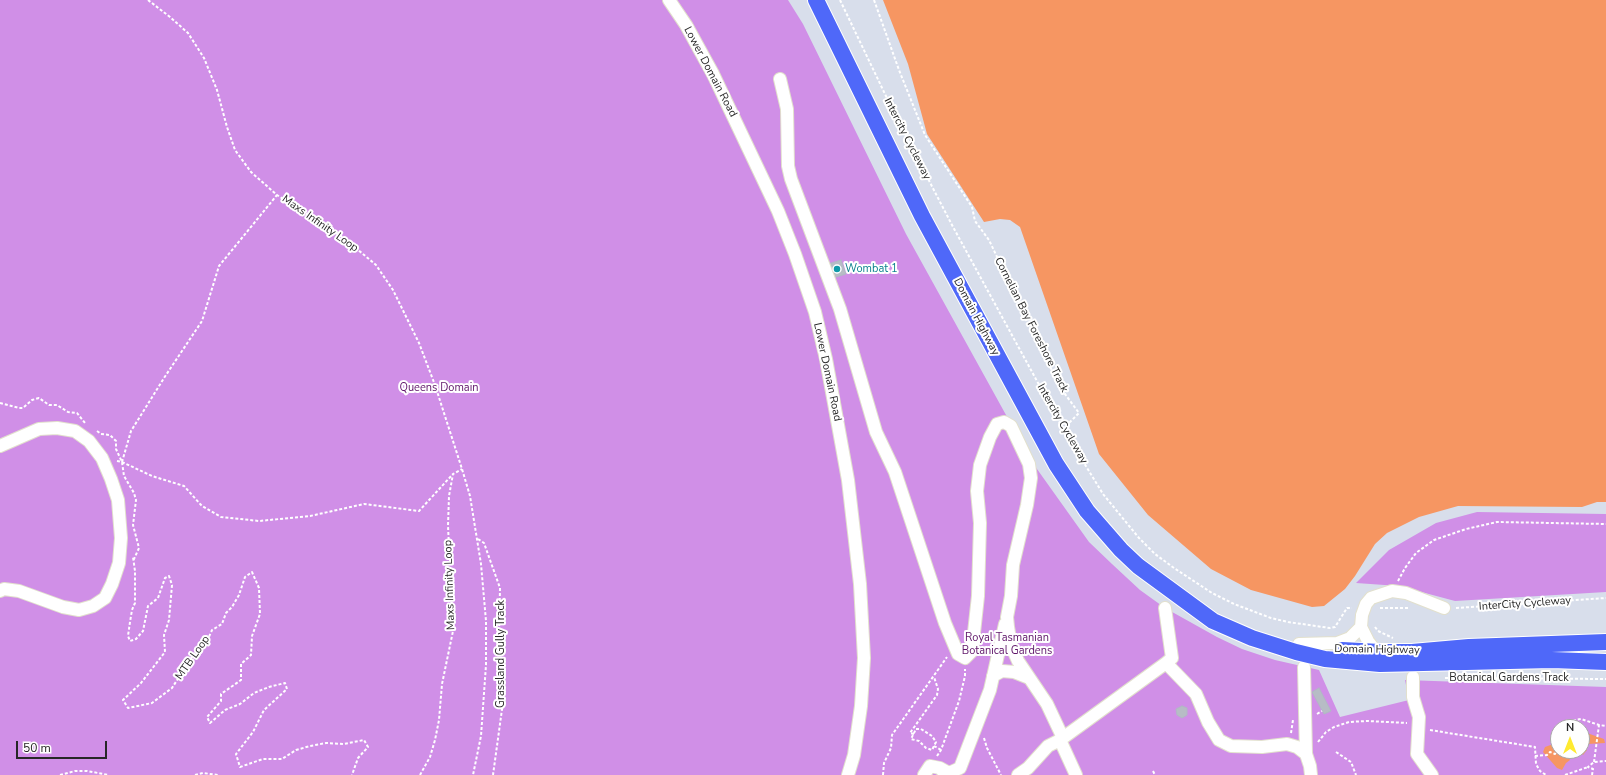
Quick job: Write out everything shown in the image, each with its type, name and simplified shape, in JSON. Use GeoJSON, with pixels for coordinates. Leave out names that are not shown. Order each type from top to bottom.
{"type":"FeatureCollection","features":[{"type":"Feature","properties":{"kind":"main road","name":"Domain Highway"},"geometry":{"type":"LineString","coordinates":[[816,0],[922,216],[1056,464],[1087,512],[1120,550],[1138,566],[1214,621],[1252,638],[1296,652],[1325,659],[1380,664],[1552,660],[1606,656]]}},
{"type":"Feature","properties":{"kind":"main road","name":"Domain Highway"},"geometry":{"type":"LineString","coordinates":[[1183,599],[1254,631],[1298,644],[1327,648],[1380,652],[1606,643]]}},
{"type":"Feature","properties":{"kind":"main road","name":"Domain Highway"},"geometry":{"type":"LineString","coordinates":[[1552,660],[1606,662]]}},
{"type":"Feature","properties":{"kind":"street","name":"Lower Domain Road"},"geometry":{"type":"LineString","coordinates":[[669,0],[686,25],[713,74],[778,211],[815,312],[826,359],[848,480],[860,584],[864,658],[861,706],[854,756],[848,775]]}},
{"type":"Feature","properties":{"kind":"street"},"geometry":{"type":"LineString","coordinates":[[780,79],[786,109],[788,166],[791,179],[840,309],[876,432],[895,472],[945,623],[958,654],[965,658],[972,651],[978,596],[980,523],[978,492],[980,465],[990,437],[997,424],[1004,422],[1011,426],[1029,464],[1031,478],[1027,505],[1013,565],[1011,596],[1007,617],[990,690],[960,768],[949,773],[935,771]]}},
{"type":"Feature","properties":{"kind":"street"},"geometry":{"type":"LineString","coordinates":[[0,446],[39,429],[57,428],[75,431],[89,441],[102,458],[118,500],[121,538],[119,563],[112,584],[105,598],[93,606],[79,610],[63,607],[19,591],[0,591]]}},
{"type":"Feature","properties":{"kind":"street"},"geometry":{"type":"LineString","coordinates":[[1380,652],[1374,649],[1361,627],[1362,615],[1371,598],[1392,590],[1406,592],[1444,608]]}},
{"type":"Feature","properties":{"kind":"street"},"geometry":{"type":"LineString","coordinates":[[1018,775],[1028,768],[1048,746],[1061,739],[1172,658],[1165,608]]}},
{"type":"Feature","properties":{"kind":"street"},"geometry":{"type":"LineString","coordinates":[[1007,617],[1011,645],[1018,661],[1047,704],[1076,775]]}},
{"type":"Feature","properties":{"kind":"street"},"geometry":{"type":"LineString","coordinates":[[1298,644],[1337,643],[1350,638],[1361,627]]}},
{"type":"Feature","properties":{"kind":"street"},"geometry":{"type":"LineString","coordinates":[[1166,663],[1196,694],[1208,722],[1219,740],[1231,746],[1262,747],[1287,744],[1297,747],[1307,757]]}},
{"type":"Feature","properties":{"kind":"street"},"geometry":{"type":"LineString","coordinates":[[1304,667],[1307,757],[1311,775]]}},
{"type":"Feature","properties":{"kind":"street"},"geometry":{"type":"LineString","coordinates":[[993,676],[1002,671],[1014,672],[1029,678]]}},
{"type":"Feature","properties":{"kind":"street"},"geometry":{"type":"LineString","coordinates":[[1413,677],[1414,697],[1419,717],[1417,754],[1432,775]]}},
{"type":"Feature","properties":{"kind":"path","name":"Maxs Infinity Loop"},"geometry":{"type":"LineString","coordinates":[[148,0],[188,33],[204,58],[218,90],[227,127],[236,150],[251,172],[277,195],[344,238],[376,265],[393,290],[419,343],[435,384],[462,469],[470,496],[478,539],[486,621],[486,665],[481,736],[473,775]]}},
{"type":"Feature","properties":{"kind":"path","name":"Intercity Cycleway"},"geometry":{"type":"LineString","coordinates":[[840,0],[894,116],[1062,427],[1103,494],[1139,538],[1155,554],[1206,589],[1250,611],[1288,622],[1319,627],[1335,627],[1347,608],[1414,608]]}},
{"type":"Feature","properties":{"kind":"path","name":"Cornelian Bay Foreshore Track"},"geometry":{"type":"LineString","coordinates":[[874,0],[899,70],[925,135],[972,207],[975,221],[989,240],[1017,292],[1020,308],[1062,390],[1079,413],[1070,422],[1062,427]]}},
{"type":"Feature","properties":{"kind":"path"},"geometry":{"type":"LineString","coordinates":[[122,462],[131,431],[164,378],[202,322],[219,266],[277,195]]}},
{"type":"Feature","properties":{"kind":"path"},"geometry":{"type":"LineString","coordinates":[[102,458],[122,462],[152,476],[184,486],[202,506],[221,517],[259,521],[310,516],[364,504],[419,511],[453,474],[462,469]]}},
{"type":"Feature","properties":{"kind":"path","name":"Maxs Infinity Loop"},"geometry":{"type":"LineString","coordinates":[[420,775],[430,757],[435,740],[439,720],[442,684],[453,631],[448,526],[449,496],[453,474]]}},
{"type":"Feature","properties":{"kind":"path"},"geometry":{"type":"LineString","coordinates":[[1392,590],[1416,553],[1434,540],[1466,530],[1497,522],[1606,524]]}},
{"type":"Feature","properties":{"kind":"path","name":"Grassland Gully Track"},"geometry":{"type":"LineString","coordinates":[[478,539],[484,543],[500,588],[499,636],[502,702],[493,775]]}},
{"type":"Feature","properties":{"kind":"path","name":"MTB Loop"},"geometry":{"type":"LineString","coordinates":[[133,557],[135,571],[135,603],[128,636],[130,641],[136,639],[142,631],[148,606],[158,598],[165,578],[169,576],[172,585],[168,620],[164,635],[165,652],[141,684],[123,700],[128,708],[152,703],[172,688],[199,646],[208,639],[212,630],[222,624],[226,613],[232,607],[239,595],[245,577],[252,572],[259,588],[260,614],[252,636],[251,655],[241,664],[241,680],[222,694],[222,701],[207,717],[210,723],[225,710],[240,704],[254,693],[269,687],[285,684],[287,689],[264,710],[253,732],[236,754],[240,767],[263,760],[282,760],[296,750],[326,742],[344,744],[364,740],[368,747],[358,758],[352,775]]}},
{"type":"Feature","properties":{"kind":"path","name":"InterCity Cycleway"},"geometry":{"type":"LineString","coordinates":[[1444,608],[1606,598]]}},
{"type":"Feature","properties":{"kind":"path"},"geometry":{"type":"LineString","coordinates":[[882,774],[884,762],[891,748],[892,735],[934,677],[955,644]]}},
{"type":"Feature","properties":{"kind":"path"},"geometry":{"type":"LineString","coordinates":[[935,771],[959,701],[965,676],[965,658]]}},
{"type":"Feature","properties":{"kind":"path"},"geometry":{"type":"LineString","coordinates":[[914,734],[910,733],[937,695],[938,689],[934,677]]}},
{"type":"Feature","properties":{"kind":"path","name":"Botanical Gardens Track"},"geometry":{"type":"LineString","coordinates":[[1444,678],[1606,679]]}},
{"type":"Feature","properties":{"kind":"path"},"geometry":{"type":"LineString","coordinates":[[1307,757],[1326,732],[1338,725],[1349,722],[1367,721],[1405,722],[1419,726],[1535,747],[1536,764],[1540,771],[1546,775]]}},
{"type":"Feature","properties":{"kind":"path"},"geometry":{"type":"LineString","coordinates":[[1590,722],[1606,726]]}},
{"type":"Feature","properties":{"kind":"path"},"geometry":{"type":"LineString","coordinates":[[977,724],[1001,775]]}},
{"type":"Feature","properties":{"kind":"path"},"geometry":{"type":"LineString","coordinates":[[1594,762],[1595,745],[1599,725]]}},
{"type":"Feature","properties":{"kind":"path"},"geometry":{"type":"LineString","coordinates":[[916,729],[920,729],[932,736],[936,742],[934,746],[932,750],[926,748],[919,741],[911,739],[916,729]]}},
{"type":"Feature","properties":{"kind":"path"},"geometry":{"type":"LineString","coordinates":[[934,746],[941,750]]}},
{"type":"Feature","properties":{"kind":"path"},"geometry":{"type":"LineString","coordinates":[[1336,752],[1351,762],[1356,775]]}},
{"type":"Feature","properties":{"kind":"path"},"geometry":{"type":"LineString","coordinates":[[1535,756],[1547,756],[1550,752]]}},
{"type":"Feature","properties":{"kind":"path"},"geometry":{"type":"LineString","coordinates":[[1565,775],[1588,767],[1594,762],[1606,761]]}},
{"type":"Feature","properties":{"kind":"path"},"geometry":{"type":"LineString","coordinates":[[1588,767],[1592,769],[1592,775]]}},
{"type":"Feature","properties":{"kind":"path"},"geometry":{"type":"LineString","coordinates":[[60,775],[75,771],[87,771],[109,775]]}},
{"type":"Feature","properties":{"kind":"path"},"geometry":{"type":"LineString","coordinates":[[1153,771],[1155,775]]}},
{"type":"Feature","properties":{"kind":"path"},"geometry":{"type":"LineString","coordinates":[[195,775],[204,773],[218,775]]}},
{"type":"Feature","properties":{"kind":"green space","name":"Queens Domain"},"geometry":{"type":"Polygon","coordinates":[[[0,0],[788,0],[803,24],[906,234],[1032,462],[1089,542],[1140,590],[1165,608],[1217,637],[1242,649],[1275,660],[1319,670],[1340,717],[1409,700],[1405,680],[1606,687],[1606,775],[0,775],[0,0]]]}},
{"type":"Feature","properties":{"kind":"green space"},"geometry":{"type":"Polygon","coordinates":[[[1477,512],[1606,514],[1606,592],[1455,601],[1399,586],[1356,583],[1389,550],[1436,523],[1477,512]]]}},
{"type":"Feature","properties":{"kind":"shaded area"},"geometry":{"type":"Polygon","coordinates":[[[883,0],[1606,0],[1606,502],[1597,502],[1582,507],[1458,506],[1419,517],[1387,533],[1375,544],[1345,589],[1324,606],[1312,607],[1251,590],[1211,569],[1148,515],[1099,454],[1020,227],[1010,220],[1000,219],[984,222],[927,134],[908,64],[883,0]]]}},
{"type":"Feature","properties":{"kind":"shaded area"},"geometry":{"type":"Polygon","coordinates":[[[1590,734],[1604,739],[1605,743],[1590,744],[1590,734]]]}},
{"type":"Feature","properties":{"kind":"shaded area"},"geometry":{"type":"Polygon","coordinates":[[[1550,745],[1550,759],[1570,759],[1562,770],[1557,768],[1543,752],[1545,747],[1550,745]]]}},
{"type":"Feature","properties":{"kind":"building","name":"Wombat 1"},"geometry":{"type":"Polygon","coordinates":[[[841,260],[846,274],[833,278],[828,264],[841,260]]]}},
{"type":"Feature","properties":{"kind":"building"},"geometry":{"type":"Polygon","coordinates":[[[1319,688],[1331,711],[1324,714],[1312,692],[1319,688]]]}},
{"type":"Feature","properties":{"kind":"building"},"geometry":{"type":"Polygon","coordinates":[[[1182,706],[1187,708],[1187,715],[1182,718],[1177,715],[1176,709],[1182,706]]]}},
{"type":"Feature","properties":{"kind":"place","name":"Wombat 1"},"geometry":{"type":"Point","coordinates":[837,269]}},
{"type":"Feature","properties":{"kind":"park label","name":"Royal Tasmanian Botanical Gardens"},"geometry":{"type":"Point","coordinates":[1007,644]}}]}
